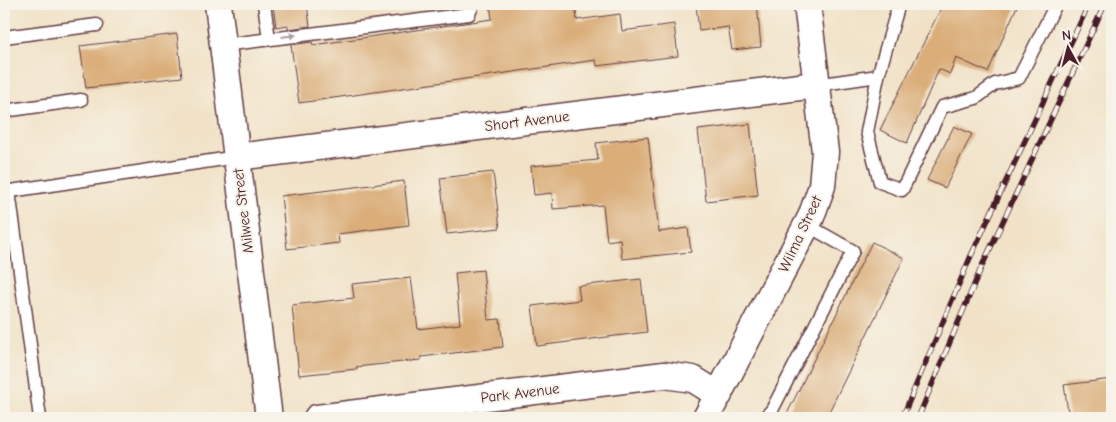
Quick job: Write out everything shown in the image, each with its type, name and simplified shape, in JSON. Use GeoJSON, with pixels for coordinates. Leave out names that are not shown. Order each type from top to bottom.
{"type":"FeatureCollection","features":[{"type":"Feature","properties":{"kind":"street","name":"Milwee Street"},"geometry":{"type":"LineString","coordinates":[[218,4],[269,418]]}},
{"type":"Feature","properties":{"kind":"street","name":"Wilma Street"},"geometry":{"type":"LineString","coordinates":[[715,410],[807,225],[822,186],[825,152],[806,4]]}},
{"type":"Feature","properties":{"kind":"street","name":"Short Avenue"},"geometry":{"type":"LineString","coordinates":[[237,157],[816,85]]}},
{"type":"Feature","properties":{"kind":"street","name":"Park Avenue"},"geometry":{"type":"LineString","coordinates":[[323,418],[664,375],[693,379],[715,410]]}},
{"type":"Feature","properties":{"kind":"lane"},"geometry":{"type":"LineString","coordinates":[[264,4],[269,39]]}},
{"type":"Feature","properties":{"kind":"lane"},"geometry":{"type":"LineString","coordinates":[[223,44],[469,14],[473,4]]}},
{"type":"Feature","properties":{"kind":"lane"},"geometry":{"type":"LineString","coordinates":[[899,4],[878,76],[867,132],[880,182],[902,190],[942,108],[976,98],[995,84],[1019,78],[1056,4]]}},
{"type":"Feature","properties":{"kind":"lane"},"geometry":{"type":"LineString","coordinates":[[4,37],[98,25]]}},
{"type":"Feature","properties":{"kind":"lane"},"geometry":{"type":"LineString","coordinates":[[816,85],[878,76]]}},
{"type":"Feature","properties":{"kind":"lane"},"geometry":{"type":"LineString","coordinates":[[4,111],[81,100]]}},
{"type":"Feature","properties":{"kind":"lane"},"geometry":{"type":"LineString","coordinates":[[40,418],[7,192],[237,157]]}},
{"type":"Feature","properties":{"kind":"lane"},"geometry":{"type":"LineString","coordinates":[[764,418],[772,410],[853,251],[807,225]]}},
{"type":"Feature","properties":{"kind":"building"},"geometry":{"type":"Polygon","coordinates":[[[273,4],[307,4],[310,26],[288,29],[288,25],[276,27],[273,4]]]}},
{"type":"Feature","properties":{"kind":"building"},"geometry":{"type":"Polygon","coordinates":[[[490,4],[575,4],[577,20],[620,14],[622,31],[674,24],[678,56],[597,66],[596,60],[299,103],[291,45],[312,42],[313,45],[492,19],[490,4]]]}},
{"type":"Feature","properties":{"kind":"building"},"geometry":{"type":"Polygon","coordinates":[[[696,4],[757,4],[761,47],[732,50],[728,27],[699,31],[696,4]]]}},
{"type":"Feature","properties":{"kind":"building"},"geometry":{"type":"Polygon","coordinates":[[[943,4],[1018,4],[988,72],[956,58],[950,74],[939,69],[907,143],[880,130],[943,4]]]}},
{"type":"Feature","properties":{"kind":"building"},"geometry":{"type":"Polygon","coordinates":[[[177,34],[182,77],[86,88],[80,46],[177,34]]]}},
{"type":"Feature","properties":{"kind":"building"},"geometry":{"type":"Polygon","coordinates":[[[750,124],[758,195],[706,201],[698,130],[750,124]]]}},
{"type":"Feature","properties":{"kind":"building"},"geometry":{"type":"Polygon","coordinates":[[[954,126],[972,134],[945,188],[927,180],[954,126]]]}},
{"type":"Feature","properties":{"kind":"building"},"geometry":{"type":"Polygon","coordinates":[[[648,137],[659,232],[688,228],[691,252],[622,259],[620,239],[607,241],[603,205],[553,209],[552,193],[534,195],[531,166],[598,160],[596,143],[648,137]]]}},
{"type":"Feature","properties":{"kind":"building"},"geometry":{"type":"Polygon","coordinates":[[[493,172],[500,228],[447,234],[440,178],[493,172]]]}},
{"type":"Feature","properties":{"kind":"building"},"geometry":{"type":"Polygon","coordinates":[[[404,181],[409,225],[338,234],[339,243],[287,249],[281,196],[404,181]]]}},
{"type":"Feature","properties":{"kind":"building"},"geometry":{"type":"Polygon","coordinates":[[[872,242],[904,258],[826,418],[785,418],[872,242]]]}},
{"type":"Feature","properties":{"kind":"building"},"geometry":{"type":"Polygon","coordinates":[[[483,270],[488,320],[500,319],[503,347],[421,357],[421,360],[356,367],[357,369],[299,375],[292,305],[354,298],[352,284],[411,278],[418,329],[460,324],[455,273],[483,270]]]}},
{"type":"Feature","properties":{"kind":"building"},"geometry":{"type":"Polygon","coordinates":[[[641,279],[647,332],[537,346],[532,306],[580,300],[578,286],[641,279]]]}},
{"type":"Feature","properties":{"kind":"building"},"geometry":{"type":"Polygon","coordinates":[[[1112,379],[1112,418],[1069,418],[1064,385],[1112,379]]]}},
{"type":"Feature","properties":{"kind":"railway"},"geometry":{"type":"LineString","coordinates":[[902,418],[970,258],[1089,4]]}},
{"type":"Feature","properties":{"kind":"railway"},"geometry":{"type":"LineString","coordinates":[[918,418],[982,266],[1105,4]]}}]}
